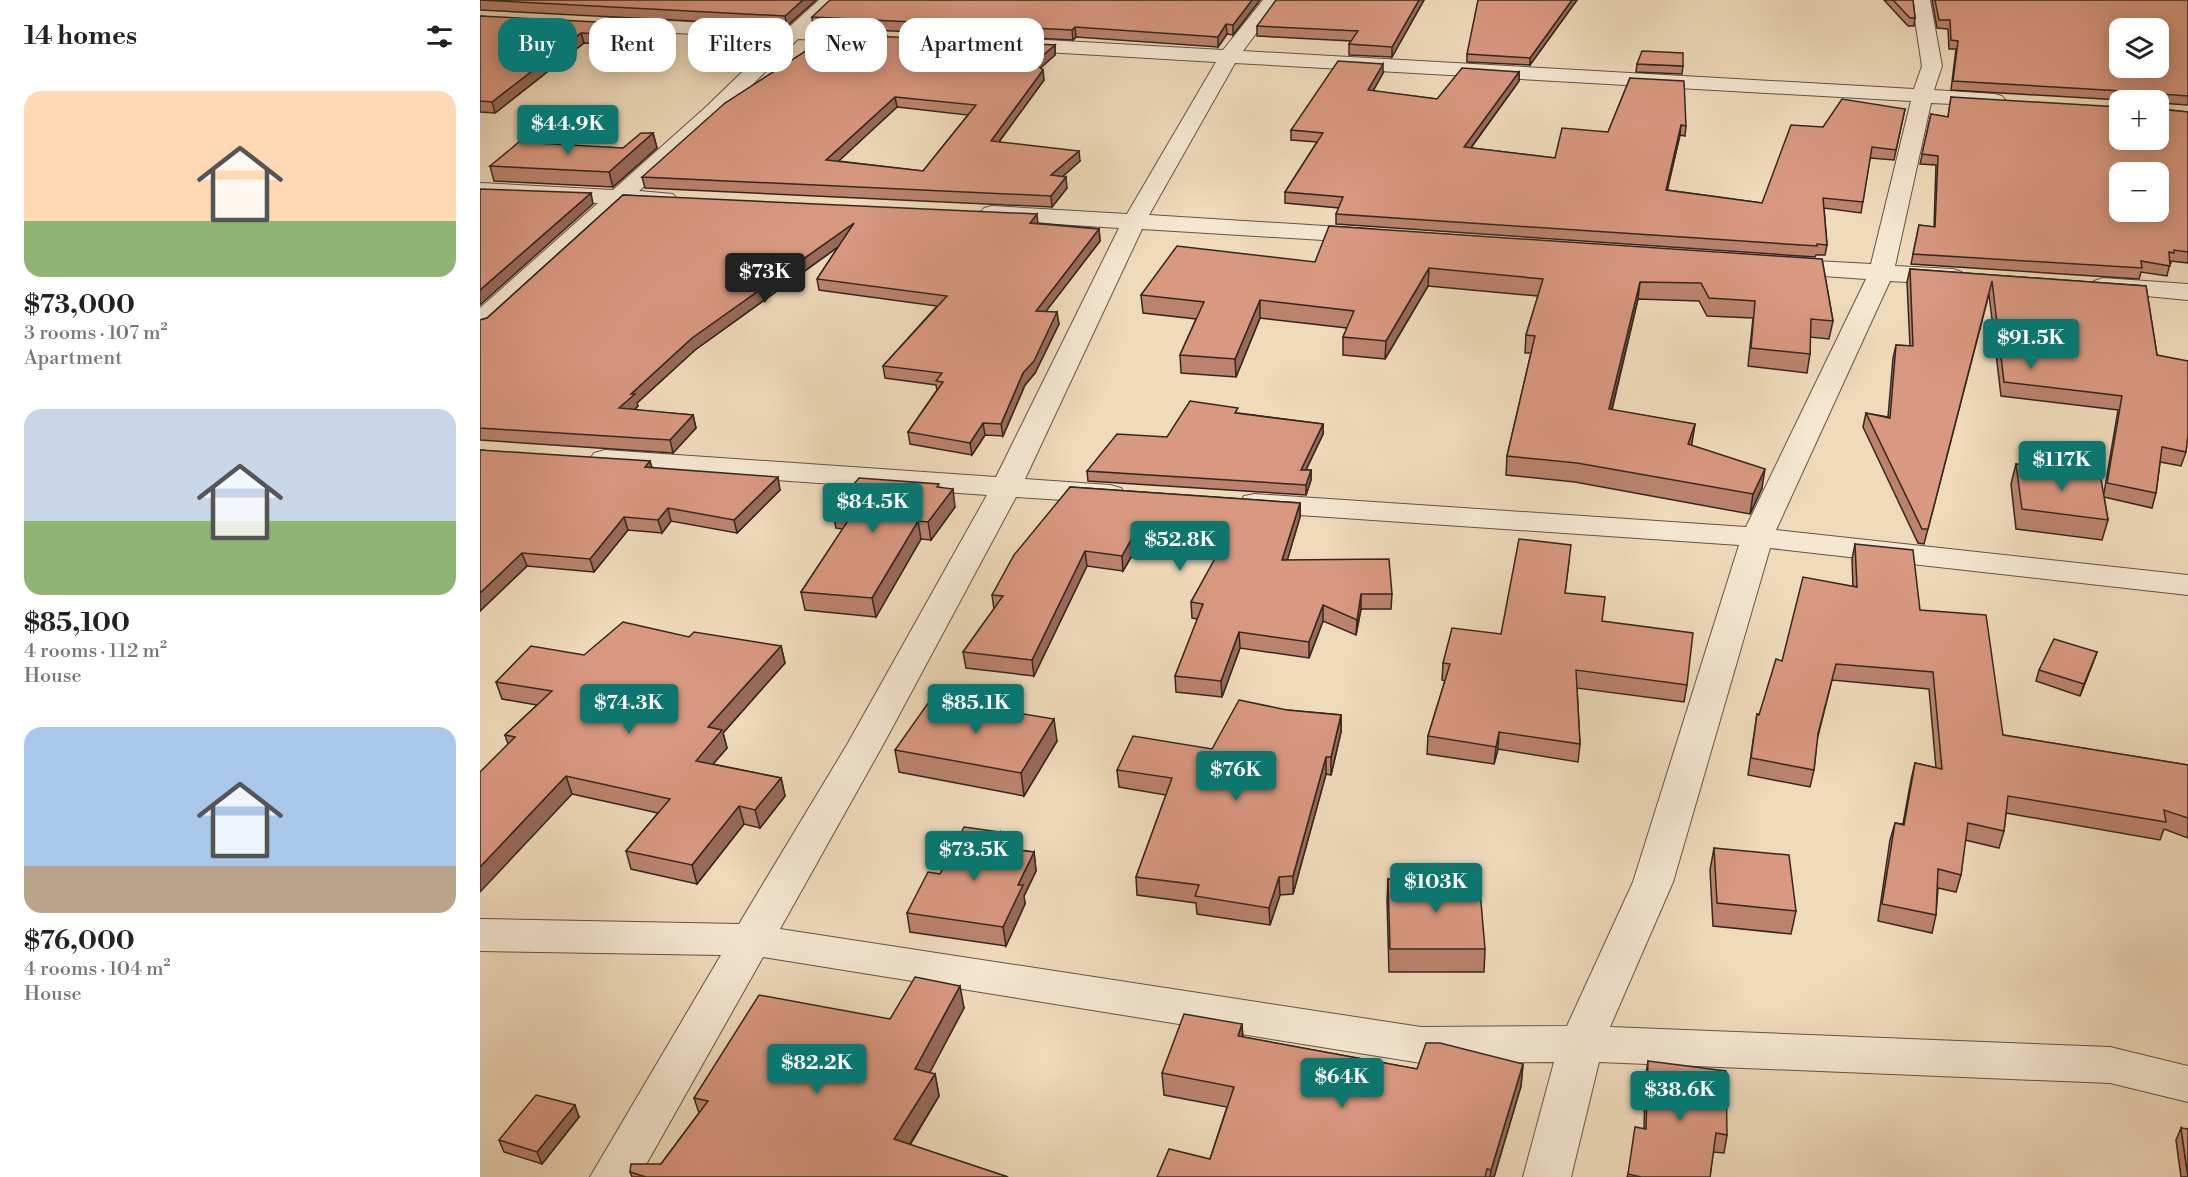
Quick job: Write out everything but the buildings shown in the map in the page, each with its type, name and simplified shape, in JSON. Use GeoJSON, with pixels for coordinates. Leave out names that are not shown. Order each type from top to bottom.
{"type":"FeatureCollection","features":[{"type":"Feature","properties":{"kind":"street"},"geometry":{"type":"LineString","coordinates":[[793,31],[830,0]]}},
{"type":"Feature","properties":{"kind":"street"},"geometry":{"type":"LineString","coordinates":[[614,1177],[867,743],[1006,487],[1135,220],[1229,56],[1272,0]]}},
{"type":"Feature","properties":{"kind":"street"},"geometry":{"type":"LineString","coordinates":[[1547,1177],[1581,1044],[1653,882],[1757,537],[1881,273],[1897,212],[1922,96],[1932,66],[1921,0]]}},
{"type":"Feature","properties":{"kind":"street"},"geometry":{"type":"LineString","coordinates":[[793,32],[898,38]]}},
{"type":"Feature","properties":{"kind":"street"},"geometry":{"type":"LineString","coordinates":[[1044,46],[2015,102]]}},
{"type":"Feature","properties":{"kind":"street"},"geometry":{"type":"LineString","coordinates":[[480,322],[616,196],[699,124],[752,72]]}},
{"type":"Feature","properties":{"kind":"street"},"geometry":{"type":"LineString","coordinates":[[480,190],[687,200]]}},
{"type":"Feature","properties":{"kind":"street"},"geometry":{"type":"LineString","coordinates":[[969,212],[1135,220],[1397,238]]}},
{"type":"Feature","properties":{"kind":"street"},"geometry":{"type":"LineString","coordinates":[[1763,264],[1975,278]]}},
{"type":"Feature","properties":{"kind":"street"},"geometry":{"type":"LineString","coordinates":[[2080,285],[2188,292]]}},
{"type":"Feature","properties":{"kind":"street"},"geometry":{"type":"LineString","coordinates":[[576,457],[1137,495]]}},
{"type":"Feature","properties":{"kind":"street"},"geometry":{"type":"LineString","coordinates":[[1233,502],[1757,537],[2188,585]]}},
{"type":"Feature","properties":{"kind":"street"},"geometry":{"type":"LineString","coordinates":[[480,935],[752,940],[1421,1045],[1581,1044],[2110,1065],[2188,1083]]}}]}
